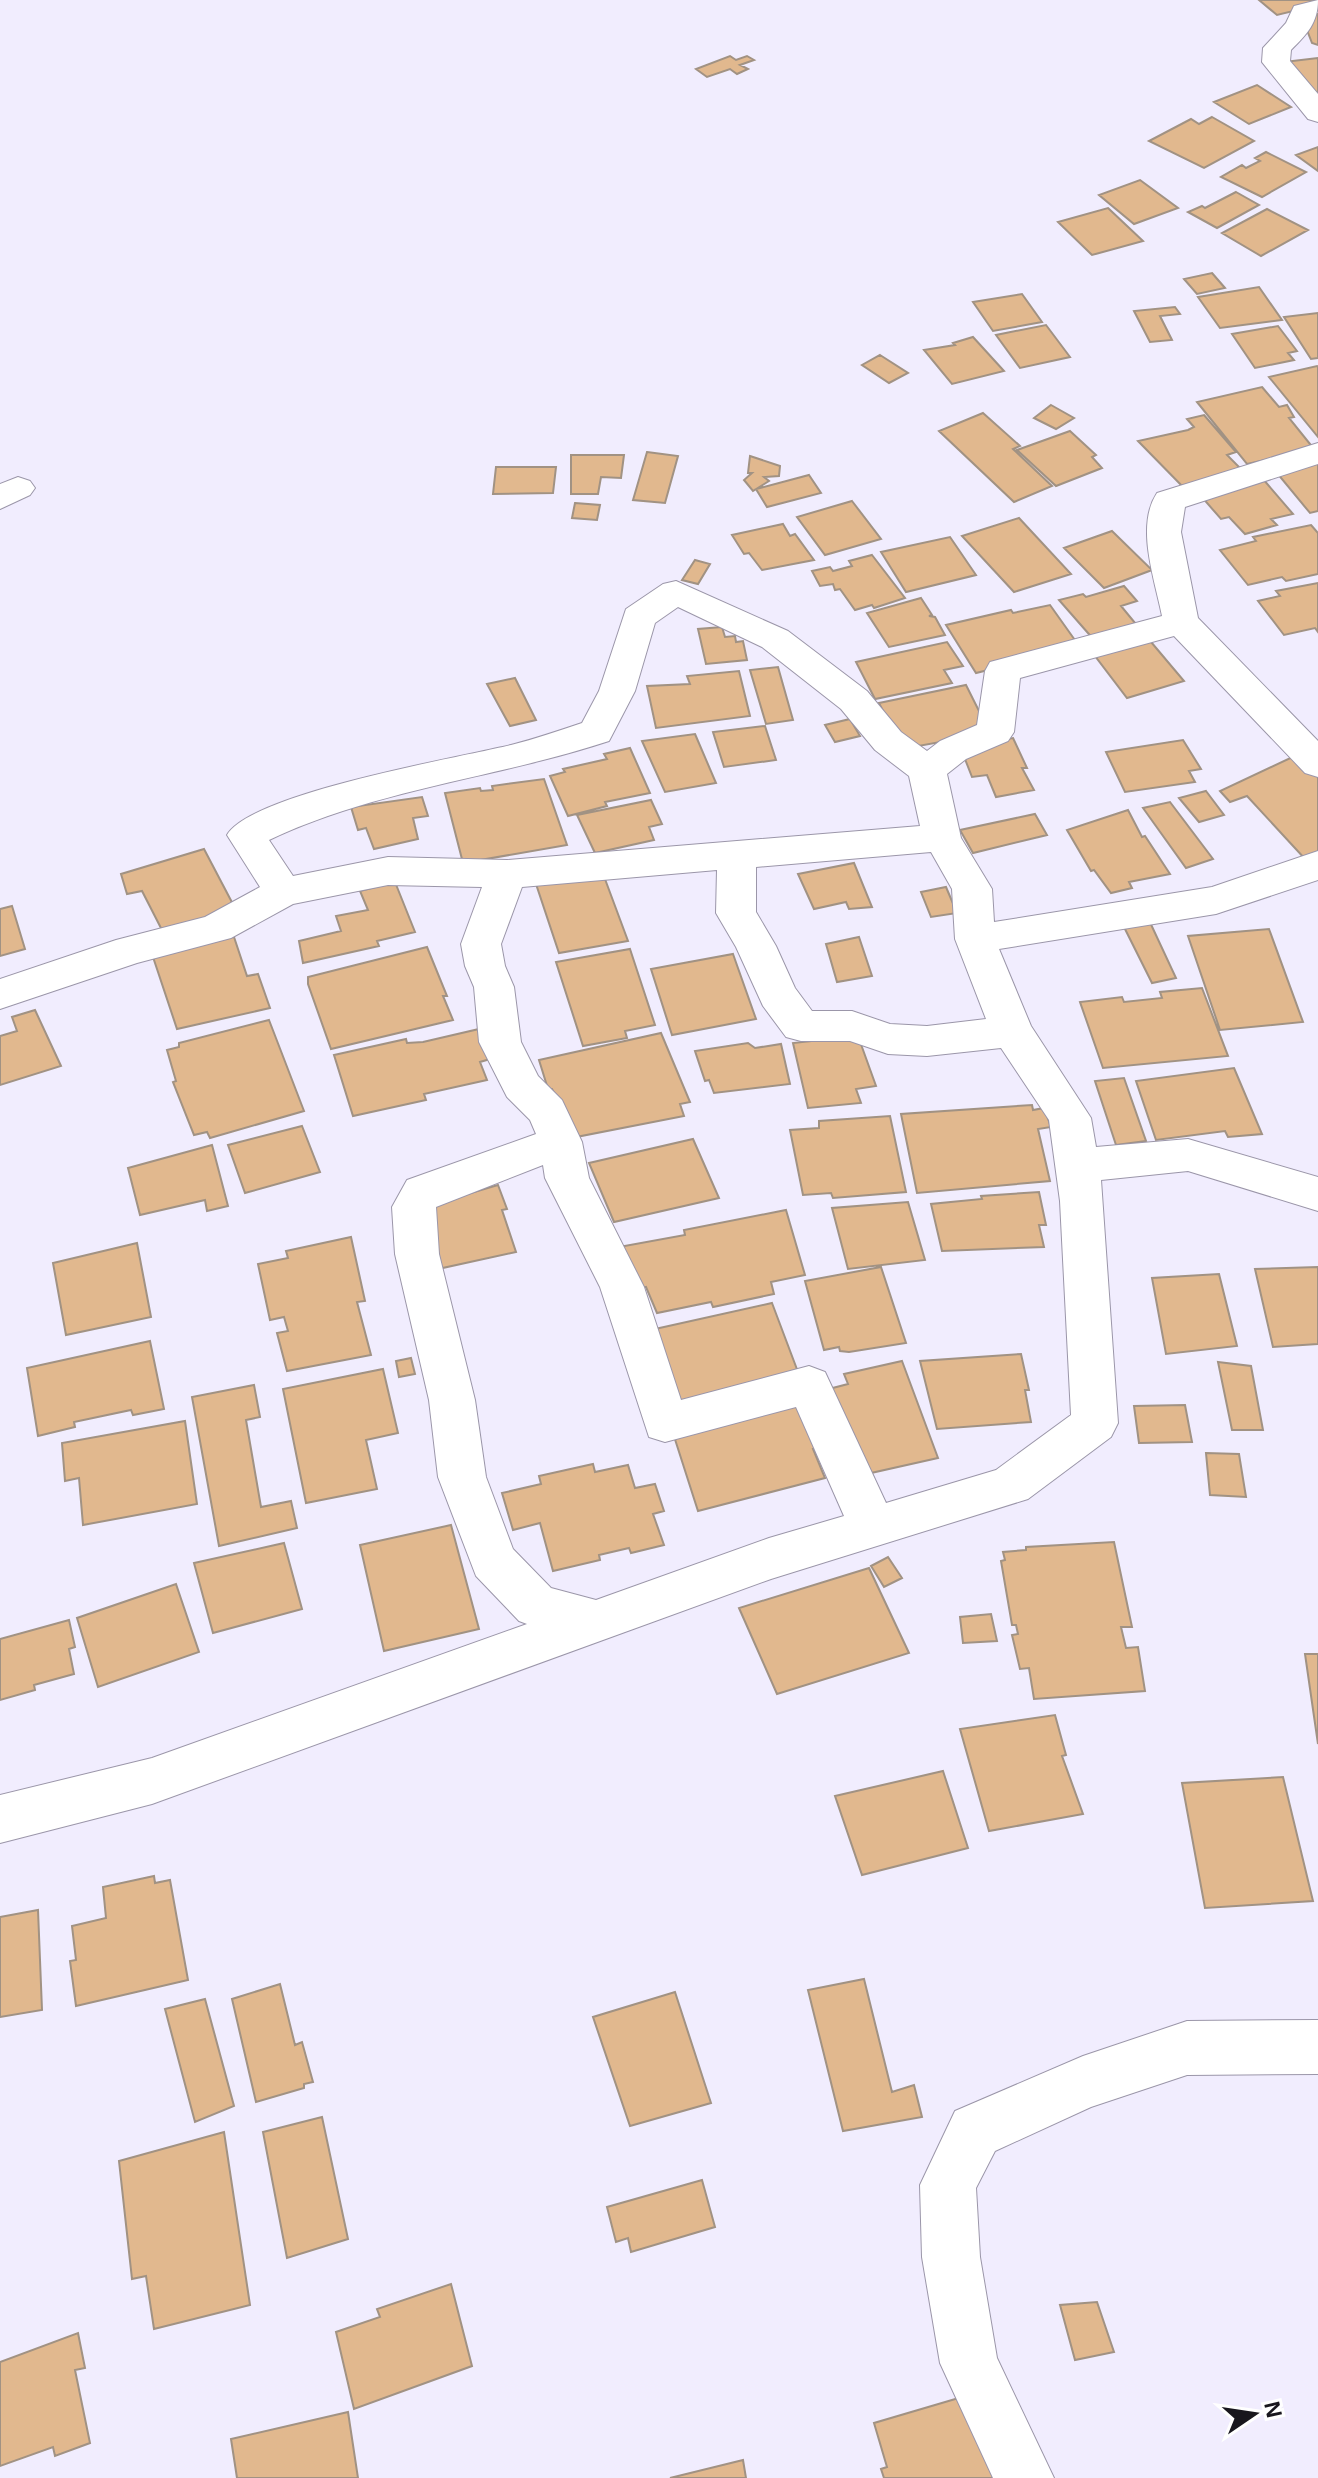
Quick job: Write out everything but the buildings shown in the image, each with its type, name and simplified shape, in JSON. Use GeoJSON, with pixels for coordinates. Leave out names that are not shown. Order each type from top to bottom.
{"type":"FeatureCollection","features":[{"type":"Feature","properties":{"kind":"street"},"geometry":{"type":"LineString","coordinates":[[1318,8],[1304,12],[1299,26],[1277,48],[1276,62],[1318,113]]}},
{"type":"Feature","properties":{"kind":"street"},"geometry":{"type":"LineString","coordinates":[[1318,453],[1169,501],[1164,532],[1181,622],[1318,764]]}},
{"type":"Feature","properties":{"kind":"street"},"geometry":{"type":"LineString","coordinates":[[0,1819],[152,1781],[592,1620],[769,1559],[1011,1485],[1095,1423],[1078,1165],[1070,1118],[1012,1031],[975,939],[972,889],[942,838],[927,770],[888,741],[854,700],[775,639],[676,592],[639,617],[617,691],[596,732],[524,757],[339,797],[272,821],[246,835],[283,892]]}},
{"type":"Feature","properties":{"kind":"street"},"geometry":{"type":"LineString","coordinates":[[927,770],[953,750],[995,732],[1003,671],[1181,622]]}},
{"type":"Feature","properties":{"kind":"street"},"geometry":{"type":"LineString","coordinates":[[0,994],[130,950],[217,928],[283,892],[388,871],[507,874],[942,838]]}},
{"type":"Feature","properties":{"kind":"street"},"geometry":{"type":"LineString","coordinates":[[737,853],[736,913],[756,946],[777,995],[801,1026],[852,1026],[888,1039],[927,1041],[1012,1031]]}},
{"type":"Feature","properties":{"kind":"street"},"geometry":{"type":"LineString","coordinates":[[975,939],[1216,900],[1318,865]]}},
{"type":"Feature","properties":{"kind":"street"},"geometry":{"type":"LineString","coordinates":[[507,874],[481,944],[485,966],[494,987],[500,1042],[522,1086],[547,1111],[561,1142],[567,1178],[622,1287],[665,1423],[809,1385],[873,1528]]}},
{"type":"Feature","properties":{"kind":"street"},"geometry":{"type":"LineString","coordinates":[[561,1142],[422,1192],[414,1207],[417,1254],[452,1400],[462,1477],[493,1561],[536,1606],[592,1620]]}},
{"type":"Feature","properties":{"kind":"street"},"geometry":{"type":"LineString","coordinates":[[1078,1165],[1188,1155],[1318,1194]]}},
{"type":"Feature","properties":{"kind":"street"},"geometry":{"type":"LineString","coordinates":[[1024,2478],[969,2363],[951,2257],[948,2185],[975,2131],[1083,2083],[1187,2048],[1318,2047]]}}]}
